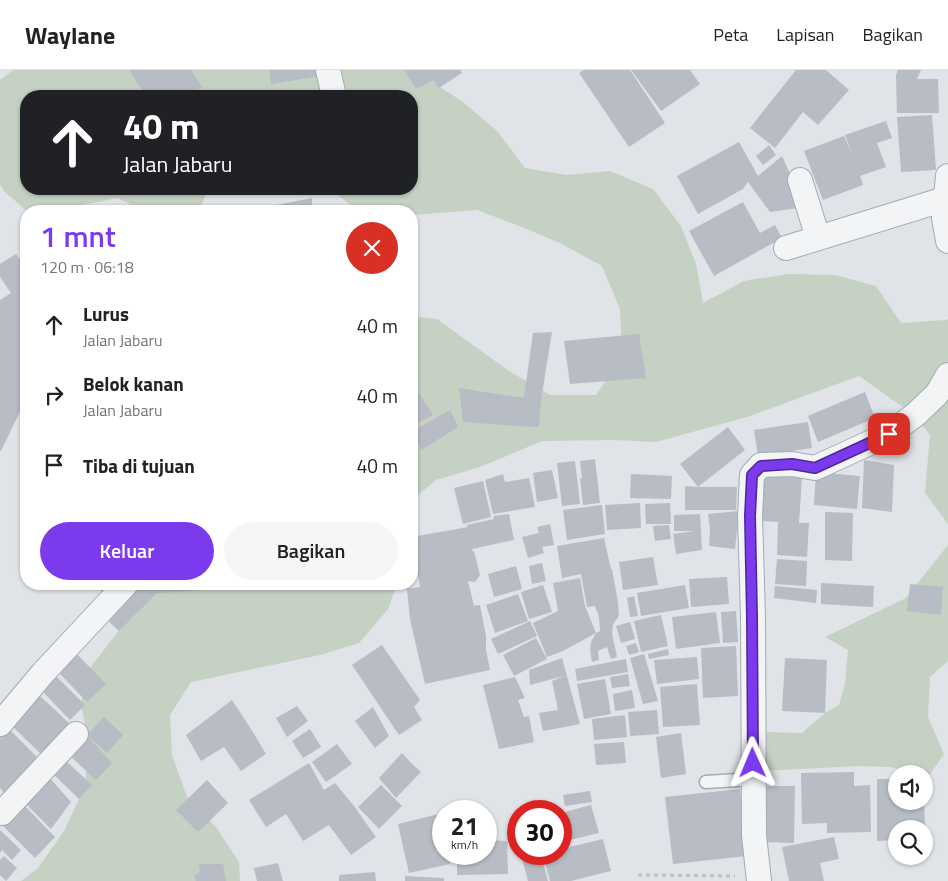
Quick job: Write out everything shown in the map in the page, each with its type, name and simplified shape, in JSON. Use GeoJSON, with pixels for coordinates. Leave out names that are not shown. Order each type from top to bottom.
{"type":"FeatureCollection","features":[{"type":"Feature","properties":{"kind":"street"},"geometry":{"type":"LineString","coordinates":[[328,70],[333,90]]}},
{"type":"Feature","properties":{"kind":"street"},"geometry":{"type":"LineString","coordinates":[[948,176],[944,218],[948,241]]}},
{"type":"Feature","properties":{"kind":"street"},"geometry":{"type":"LineString","coordinates":[[800,180],[818,238]]}},
{"type":"Feature","properties":{"kind":"street"},"geometry":{"type":"LineString","coordinates":[[786,248],[945,199]]}},
{"type":"Feature","properties":{"kind":"street"},"geometry":{"type":"LineString","coordinates":[[758,879],[754,835],[753,779],[750,516],[752,475],[761,466],[792,464],[815,468],[889,434],[937,394],[948,375]]}},
{"type":"Feature","properties":{"kind":"street"},"geometry":{"type":"LineString","coordinates":[[0,724],[43,673],[120,590]]}},
{"type":"Feature","properties":{"kind":"street"},"geometry":{"type":"LineString","coordinates":[[0,811],[2,813],[76,734]]}},
{"type":"Feature","properties":{"kind":"lane"},"geometry":{"type":"LineString","coordinates":[[706,782],[753,779]]}},
{"type":"Feature","properties":{"kind":"path"},"geometry":{"type":"LineString","coordinates":[[638,874],[758,879]]}},
{"type":"Feature","properties":{"kind":"green space"},"geometry":{"type":"Polygon","coordinates":[[[13,70],[414,70],[463,102],[497,131],[525,168],[567,175],[610,171],[653,189],[681,226],[696,264],[703,303],[744,281],[788,274],[835,275],[876,286],[901,323],[948,319],[948,524],[925,493],[930,435],[914,415],[859,376],[747,417],[656,442],[615,440],[542,441],[480,467],[436,480],[418,495],[418,317],[437,319],[509,371],[550,395],[596,395],[622,357],[620,309],[602,266],[562,244],[477,210],[418,214],[418,205],[350,205],[338,195],[418,195],[418,90],[20,90],[20,195],[205,195],[202,205],[131,205],[118,198],[82,205],[20,205],[0,185],[0,80],[13,70]]]}},
{"type":"Feature","properties":{"kind":"green space"},"geometry":{"type":"Polygon","coordinates":[[[948,545],[948,661],[930,677],[928,717],[944,754],[933,770],[933,765],[888,765],[888,767],[858,766],[764,771],[758,732],[802,733],[825,713],[839,705],[845,683],[848,650],[825,637],[906,598],[948,545]]]}},
{"type":"Feature","properties":{"kind":"green space"},"geometry":{"type":"Polygon","coordinates":[[[160,590],[395,590],[388,609],[359,643],[320,655],[191,682],[170,715],[172,755],[187,797],[216,827],[239,862],[240,881],[21,881],[38,868],[64,831],[85,789],[88,740],[81,703],[90,668],[120,629],[160,590]]]}},
{"type":"Feature","properties":{"kind":"building"},"geometry":{"type":"Polygon","coordinates":[[[129,70],[191,70],[202,87],[197,90],[142,90],[129,70]]]}},
{"type":"Feature","properties":{"kind":"building"},"geometry":{"type":"Polygon","coordinates":[[[269,70],[319,70],[320,76],[271,84],[269,70]]]}},
{"type":"Feature","properties":{"kind":"building"},"geometry":{"type":"Polygon","coordinates":[[[404,70],[460,70],[462,73],[439,88],[433,81],[416,89],[404,70]]]}},
{"type":"Feature","properties":{"kind":"building"},"geometry":{"type":"Polygon","coordinates":[[[584,70],[630,70],[665,123],[629,147],[579,73],[584,70]]]}},
{"type":"Feature","properties":{"kind":"building"},"geometry":{"type":"Polygon","coordinates":[[[631,70],[690,70],[700,84],[661,111],[631,70]]]}},
{"type":"Feature","properties":{"kind":"building"},"geometry":{"type":"Polygon","coordinates":[[[796,70],[826,70],[849,90],[818,125],[803,112],[775,148],[750,128],[796,70]]]}},
{"type":"Feature","properties":{"kind":"building"},"geometry":{"type":"Polygon","coordinates":[[[898,70],[921,70],[917,79],[938,79],[939,113],[897,113],[896,75],[898,70]]]}},
{"type":"Feature","properties":{"kind":"building"},"geometry":{"type":"Polygon","coordinates":[[[932,115],[936,170],[901,172],[897,117],[932,115]]]}},
{"type":"Feature","properties":{"kind":"building"},"geometry":{"type":"Polygon","coordinates":[[[886,121],[892,138],[877,143],[886,167],[860,176],[863,185],[823,200],[804,151],[844,136],[852,154],[845,135],[886,121]]]}},
{"type":"Feature","properties":{"kind":"building"},"geometry":{"type":"Polygon","coordinates":[[[739,142],[758,176],[782,156],[805,207],[770,212],[748,182],[743,189],[698,214],[677,176],[739,142]]]}},
{"type":"Feature","properties":{"kind":"building"},"geometry":{"type":"Polygon","coordinates":[[[769,145],[776,155],[763,165],[756,156],[769,145]]]}},
{"type":"Feature","properties":{"kind":"building"},"geometry":{"type":"Polygon","coordinates":[[[312,198],[312,205],[276,205],[312,198]]]}},
{"type":"Feature","properties":{"kind":"building"},"geometry":{"type":"Polygon","coordinates":[[[743,202],[760,233],[775,225],[782,238],[714,276],[689,231],[743,202]]]}},
{"type":"Feature","properties":{"kind":"building"},"geometry":{"type":"Polygon","coordinates":[[[16,254],[20,260],[20,411],[1,451],[0,300],[11,293],[0,277],[0,264],[16,254]]]}},
{"type":"Feature","properties":{"kind":"building"},"geometry":{"type":"Polygon","coordinates":[[[552,332],[541,400],[539,427],[463,422],[459,388],[524,397],[533,333],[552,332]]]}},
{"type":"Feature","properties":{"kind":"building"},"geometry":{"type":"Polygon","coordinates":[[[639,334],[646,378],[570,384],[564,341],[639,334]]]}},
{"type":"Feature","properties":{"kind":"building"},"geometry":{"type":"Polygon","coordinates":[[[865,392],[875,418],[818,442],[808,416],[865,392]]]}},
{"type":"Feature","properties":{"kind":"building"},"geometry":{"type":"Polygon","coordinates":[[[418,394],[433,415],[418,422],[418,394]]]}},
{"type":"Feature","properties":{"kind":"building"},"geometry":{"type":"Polygon","coordinates":[[[450,410],[458,427],[421,450],[418,443],[418,428],[450,410]]]}},
{"type":"Feature","properties":{"kind":"building"},"geometry":{"type":"Polygon","coordinates":[[[808,422],[812,448],[758,456],[754,430],[808,422]]]}},
{"type":"Feature","properties":{"kind":"building"},"geometry":{"type":"Polygon","coordinates":[[[728,427],[745,450],[698,487],[680,464],[728,427]]]}},
{"type":"Feature","properties":{"kind":"building"},"geometry":{"type":"Polygon","coordinates":[[[595,459],[600,503],[583,505],[580,461],[595,459]]]}},
{"type":"Feature","properties":{"kind":"building"},"geometry":{"type":"Polygon","coordinates":[[[864,460],[894,465],[892,512],[862,508],[864,460]]]}},
{"type":"Feature","properties":{"kind":"building"},"geometry":{"type":"Polygon","coordinates":[[[575,461],[580,504],[562,506],[557,463],[575,461]]]}},
{"type":"Feature","properties":{"kind":"building"},"geometry":{"type":"Polygon","coordinates":[[[552,470],[558,498],[537,502],[533,473],[552,470]]]}},
{"type":"Feature","properties":{"kind":"building"},"geometry":{"type":"Polygon","coordinates":[[[816,472],[860,476],[857,509],[814,505],[816,472]]]}},
{"type":"Feature","properties":{"kind":"building"},"geometry":{"type":"Polygon","coordinates":[[[503,474],[505,482],[529,478],[535,507],[493,514],[485,480],[503,474]]]}},
{"type":"Feature","properties":{"kind":"building"},"geometry":{"type":"Polygon","coordinates":[[[631,474],[672,476],[671,499],[630,498],[631,474]]]}},
{"type":"Feature","properties":{"kind":"building"},"geometry":{"type":"Polygon","coordinates":[[[764,475],[802,478],[799,523],[809,523],[807,557],[777,555],[778,522],[761,521],[764,475]]]}},
{"type":"Feature","properties":{"kind":"building"},"geometry":{"type":"Polygon","coordinates":[[[483,481],[491,517],[463,524],[454,488],[483,481]]]}},
{"type":"Feature","properties":{"kind":"building"},"geometry":{"type":"Polygon","coordinates":[[[685,486],[737,487],[736,510],[685,510],[685,486]]]}},
{"type":"Feature","properties":{"kind":"building"},"geometry":{"type":"Polygon","coordinates":[[[640,503],[641,528],[607,530],[605,505],[640,503]]]}},
{"type":"Feature","properties":{"kind":"building"},"geometry":{"type":"Polygon","coordinates":[[[670,503],[671,524],[646,524],[645,504],[670,503]]]}},
{"type":"Feature","properties":{"kind":"building"},"geometry":{"type":"Polygon","coordinates":[[[602,505],[605,534],[567,540],[563,510],[602,505]]]}},
{"type":"Feature","properties":{"kind":"building"},"geometry":{"type":"Polygon","coordinates":[[[739,511],[735,549],[709,546],[708,514],[739,511]]]}},
{"type":"Feature","properties":{"kind":"building"},"geometry":{"type":"Polygon","coordinates":[[[825,512],[853,513],[852,561],[825,560],[825,512]]]}},
{"type":"Feature","properties":{"kind":"building"},"geometry":{"type":"Polygon","coordinates":[[[509,514],[514,540],[472,549],[480,575],[475,582],[468,581],[474,606],[480,605],[490,670],[425,684],[410,619],[407,590],[418,590],[420,587],[418,574],[418,536],[468,527],[467,525],[494,519],[494,516],[509,514]]]}},
{"type":"Feature","properties":{"kind":"building"},"geometry":{"type":"Polygon","coordinates":[[[700,514],[702,550],[676,554],[673,534],[695,531],[674,531],[674,515],[700,514]]]}},
{"type":"Feature","properties":{"kind":"building"},"geometry":{"type":"Polygon","coordinates":[[[550,524],[554,545],[542,547],[544,553],[528,558],[522,537],[539,533],[537,527],[550,524]]]}},
{"type":"Feature","properties":{"kind":"building"},"geometry":{"type":"Polygon","coordinates":[[[669,525],[671,539],[655,541],[653,526],[669,525]]]}},
{"type":"Feature","properties":{"kind":"building"},"geometry":{"type":"Polygon","coordinates":[[[604,538],[618,602],[619,616],[613,624],[612,633],[617,657],[611,659],[607,647],[598,651],[599,660],[592,662],[591,642],[596,633],[600,631],[599,617],[595,606],[587,607],[581,574],[562,578],[557,546],[604,538]]]}},
{"type":"Feature","properties":{"kind":"building"},"geometry":{"type":"Polygon","coordinates":[[[653,557],[658,585],[623,590],[619,562],[653,557]]]}},
{"type":"Feature","properties":{"kind":"building"},"geometry":{"type":"Polygon","coordinates":[[[777,559],[807,561],[806,586],[775,584],[777,559]]]}},
{"type":"Feature","properties":{"kind":"building"},"geometry":{"type":"Polygon","coordinates":[[[542,563],[546,581],[532,584],[529,566],[542,563]]]}},
{"type":"Feature","properties":{"kind":"building"},"geometry":{"type":"Polygon","coordinates":[[[516,566],[522,589],[494,597],[488,574],[516,566]]]}},
{"type":"Feature","properties":{"kind":"building"},"geometry":{"type":"Polygon","coordinates":[[[727,577],[729,604],[691,607],[689,579],[727,577]]]}},
{"type":"Feature","properties":{"kind":"building"},"geometry":{"type":"Polygon","coordinates":[[[580,578],[585,606],[596,633],[563,651],[547,657],[533,623],[558,611],[553,583],[580,578]]]}},
{"type":"Feature","properties":{"kind":"building"},"geometry":{"type":"Polygon","coordinates":[[[821,583],[874,586],[873,607],[821,604],[821,583]]]}},
{"type":"Feature","properties":{"kind":"building"},"geometry":{"type":"Polygon","coordinates":[[[910,584],[943,587],[941,615],[907,611],[910,584]]]}},
{"type":"Feature","properties":{"kind":"building"},"geometry":{"type":"Polygon","coordinates":[[[543,585],[552,612],[529,619],[521,592],[543,585]]]}},
{"type":"Feature","properties":{"kind":"building"},"geometry":{"type":"Polygon","coordinates":[[[685,585],[689,608],[641,616],[637,593],[685,585]]]}},
{"type":"Feature","properties":{"kind":"building"},"geometry":{"type":"Polygon","coordinates":[[[775,586],[817,590],[816,603],[774,598],[775,586]]]}},
{"type":"Feature","properties":{"kind":"building"},"geometry":{"type":"Polygon","coordinates":[[[130,590],[195,590],[157,593],[119,631],[105,618],[130,590]]]}},
{"type":"Feature","properties":{"kind":"building"},"geometry":{"type":"Polygon","coordinates":[[[518,594],[528,621],[495,633],[486,605],[518,594]]]}},
{"type":"Feature","properties":{"kind":"building"},"geometry":{"type":"Polygon","coordinates":[[[634,596],[638,616],[630,617],[627,598],[634,596]]]}},
{"type":"Feature","properties":{"kind":"building"},"geometry":{"type":"Polygon","coordinates":[[[736,611],[738,642],[723,643],[721,612],[736,611]]]}},
{"type":"Feature","properties":{"kind":"building"},"geometry":{"type":"Polygon","coordinates":[[[716,612],[720,643],[676,649],[672,617],[716,612]]]}},
{"type":"Feature","properties":{"kind":"building"},"geometry":{"type":"Polygon","coordinates":[[[661,615],[668,646],[641,652],[634,621],[661,615]]]}},
{"type":"Feature","properties":{"kind":"building"},"geometry":{"type":"Polygon","coordinates":[[[530,621],[537,636],[498,654],[491,639],[530,621]]]}},
{"type":"Feature","properties":{"kind":"building"},"geometry":{"type":"Polygon","coordinates":[[[630,622],[635,639],[621,643],[616,626],[630,622]]]}},
{"type":"Feature","properties":{"kind":"building"},"geometry":{"type":"Polygon","coordinates":[[[536,638],[547,659],[514,676],[503,655],[536,638]]]}},
{"type":"Feature","properties":{"kind":"building"},"geometry":{"type":"Polygon","coordinates":[[[636,643],[639,652],[629,655],[626,646],[636,643]]]}},
{"type":"Feature","properties":{"kind":"building"},"geometry":{"type":"Polygon","coordinates":[[[382,645],[420,700],[414,707],[422,720],[399,735],[352,665],[382,645]]]}},
{"type":"Feature","properties":{"kind":"building"},"geometry":{"type":"Polygon","coordinates":[[[736,646],[738,696],[703,698],[701,648],[736,646]]]}},
{"type":"Feature","properties":{"kind":"building"},"geometry":{"type":"Polygon","coordinates":[[[668,649],[669,655],[649,659],[648,654],[668,649]]]}},
{"type":"Feature","properties":{"kind":"building"},"geometry":{"type":"Polygon","coordinates":[[[75,652],[106,684],[87,702],[60,674],[75,652]]]}},
{"type":"Feature","properties":{"kind":"building"},"geometry":{"type":"Polygon","coordinates":[[[644,654],[658,701],[643,704],[630,658],[644,654]]]}},
{"type":"Feature","properties":{"kind":"building"},"geometry":{"type":"Polygon","coordinates":[[[697,657],[699,679],[657,684],[654,660],[697,657]]]}},
{"type":"Feature","properties":{"kind":"building"},"geometry":{"type":"Polygon","coordinates":[[[562,658],[580,724],[543,731],[539,713],[558,710],[552,681],[564,676],[530,685],[529,670],[562,658]]]}},
{"type":"Feature","properties":{"kind":"building"},"geometry":{"type":"Polygon","coordinates":[[[785,658],[827,660],[825,713],[782,711],[785,658]]]}},
{"type":"Feature","properties":{"kind":"building"},"geometry":{"type":"Polygon","coordinates":[[[626,659],[628,672],[577,681],[575,669],[626,659]]]}},
{"type":"Feature","properties":{"kind":"building"},"geometry":{"type":"Polygon","coordinates":[[[628,674],[630,686],[612,688],[610,677],[628,674]]]}},
{"type":"Feature","properties":{"kind":"building"},"geometry":{"type":"Polygon","coordinates":[[[57,677],[85,705],[70,720],[42,691],[57,677]]]}},
{"type":"Feature","properties":{"kind":"building"},"geometry":{"type":"Polygon","coordinates":[[[515,677],[525,698],[518,700],[524,717],[529,716],[534,742],[499,749],[483,685],[515,677]]]}},
{"type":"Feature","properties":{"kind":"building"},"geometry":{"type":"Polygon","coordinates":[[[605,679],[611,714],[584,719],[577,684],[605,679]]]}},
{"type":"Feature","properties":{"kind":"building"},"geometry":{"type":"Polygon","coordinates":[[[697,684],[700,725],[663,727],[660,687],[697,684]]]}},
{"type":"Feature","properties":{"kind":"building"},"geometry":{"type":"Polygon","coordinates":[[[632,690],[635,708],[615,711],[613,694],[632,690]]]}},
{"type":"Feature","properties":{"kind":"building"},"geometry":{"type":"Polygon","coordinates":[[[38,694],[71,725],[42,755],[10,724],[38,694]]]}},
{"type":"Feature","properties":{"kind":"building"},"geometry":{"type":"Polygon","coordinates":[[[232,700],[266,754],[241,771],[224,747],[201,761],[186,735],[232,700]]]}},
{"type":"Feature","properties":{"kind":"building"},"geometry":{"type":"Polygon","coordinates":[[[297,706],[308,721],[287,737],[276,718],[297,706]]]}},
{"type":"Feature","properties":{"kind":"building"},"geometry":{"type":"Polygon","coordinates":[[[373,707],[389,736],[375,748],[355,721],[373,707]]]}},
{"type":"Feature","properties":{"kind":"building"},"geometry":{"type":"Polygon","coordinates":[[[657,710],[659,734],[630,736],[628,712],[657,710]]]}},
{"type":"Feature","properties":{"kind":"building"},"geometry":{"type":"Polygon","coordinates":[[[625,715],[627,737],[594,740],[592,719],[625,715]]]}},
{"type":"Feature","properties":{"kind":"building"},"geometry":{"type":"Polygon","coordinates":[[[104,717],[123,735],[107,753],[87,735],[104,717]]]}},
{"type":"Feature","properties":{"kind":"building"},"geometry":{"type":"Polygon","coordinates":[[[9,729],[40,760],[5,794],[0,788],[0,738],[9,729]]]}},
{"type":"Feature","properties":{"kind":"building"},"geometry":{"type":"Polygon","coordinates":[[[310,729],[321,747],[303,758],[292,741],[310,729]]]}},
{"type":"Feature","properties":{"kind":"building"},"geometry":{"type":"Polygon","coordinates":[[[681,733],[686,774],[661,778],[656,737],[681,733]]]}},
{"type":"Feature","properties":{"kind":"building"},"geometry":{"type":"Polygon","coordinates":[[[87,736],[112,763],[96,780],[69,755],[87,736]]]}},
{"type":"Feature","properties":{"kind":"building"},"geometry":{"type":"Polygon","coordinates":[[[624,742],[626,763],[596,765],[594,744],[624,742]]]}},
{"type":"Feature","properties":{"kind":"building"},"geometry":{"type":"Polygon","coordinates":[[[337,744],[352,764],[326,782],[312,762],[337,744]]]}},
{"type":"Feature","properties":{"kind":"building"},"geometry":{"type":"Polygon","coordinates":[[[402,753],[421,772],[396,798],[379,778],[402,753]]]}},
{"type":"Feature","properties":{"kind":"building"},"geometry":{"type":"Polygon","coordinates":[[[64,759],[92,785],[79,799],[50,771],[64,759]]]}},
{"type":"Feature","properties":{"kind":"building"},"geometry":{"type":"Polygon","coordinates":[[[309,763],[324,790],[335,783],[376,837],[351,855],[329,825],[303,841],[286,814],[266,827],[249,800],[309,763]]]}},
{"type":"Feature","properties":{"kind":"building"},"geometry":{"type":"Polygon","coordinates":[[[854,772],[854,786],[870,785],[871,832],[827,833],[827,823],[802,824],[801,773],[854,772]]]}},
{"type":"Feature","properties":{"kind":"building"},"geometry":{"type":"Polygon","coordinates":[[[48,776],[71,802],[51,829],[24,802],[48,776]]]}},
{"type":"Feature","properties":{"kind":"building"},"geometry":{"type":"Polygon","coordinates":[[[877,779],[888,779],[888,810],[924,810],[925,820],[888,820],[888,840],[877,841],[877,779]]]}},
{"type":"Feature","properties":{"kind":"building"},"geometry":{"type":"Polygon","coordinates":[[[207,780],[228,803],[198,832],[176,810],[207,780]]]}},
{"type":"Feature","properties":{"kind":"building"},"geometry":{"type":"Polygon","coordinates":[[[381,785],[402,806],[379,829],[358,807],[381,785]]]}},
{"type":"Feature","properties":{"kind":"building"},"geometry":{"type":"Polygon","coordinates":[[[762,786],[795,786],[794,843],[762,842],[762,786]]]}},
{"type":"Feature","properties":{"kind":"building"},"geometry":{"type":"Polygon","coordinates":[[[740,789],[747,856],[673,864],[665,797],[740,789]]]}},
{"type":"Feature","properties":{"kind":"building"},"geometry":{"type":"Polygon","coordinates":[[[590,791],[592,802],[572,805],[572,800],[564,800],[563,795],[590,791]]]}},
{"type":"Feature","properties":{"kind":"building"},"geometry":{"type":"Polygon","coordinates":[[[23,804],[55,837],[35,858],[2,825],[23,804]]]}},
{"type":"Feature","properties":{"kind":"building"},"geometry":{"type":"Polygon","coordinates":[[[591,805],[599,833],[572,839],[572,810],[591,805]]]}},
{"type":"Feature","properties":{"kind":"building"},"geometry":{"type":"Polygon","coordinates":[[[432,816],[432,865],[445,865],[409,873],[398,824],[432,816]]]}},
{"type":"Feature","properties":{"kind":"building"},"geometry":{"type":"Polygon","coordinates":[[[0,830],[21,850],[12,860],[2,850],[0,853],[0,830]]]}},
{"type":"Feature","properties":{"kind":"building"},"geometry":{"type":"Polygon","coordinates":[[[834,837],[839,859],[820,863],[824,881],[789,881],[782,847],[834,837]]]}},
{"type":"Feature","properties":{"kind":"building"},"geometry":{"type":"Polygon","coordinates":[[[603,839],[611,871],[571,881],[550,881],[546,865],[572,865],[572,846],[603,839]]]}},
{"type":"Feature","properties":{"kind":"building"},"geometry":{"type":"Polygon","coordinates":[[[497,841],[507,841],[508,874],[457,875],[457,865],[497,865],[497,841]]]}},
{"type":"Feature","properties":{"kind":"building"},"geometry":{"type":"Polygon","coordinates":[[[4,856],[17,868],[6,881],[0,875],[0,860],[4,856]]]}},
{"type":"Feature","properties":{"kind":"building"},"geometry":{"type":"Polygon","coordinates":[[[278,863],[283,881],[257,881],[254,868],[278,863]]]}},
{"type":"Feature","properties":{"kind":"building"},"geometry":{"type":"Polygon","coordinates":[[[199,864],[223,864],[226,881],[196,881],[194,875],[200,872],[199,864]]]}},
{"type":"Feature","properties":{"kind":"building"},"geometry":{"type":"Polygon","coordinates":[[[524,865],[544,865],[548,881],[528,881],[524,865]]]}},
{"type":"Feature","properties":{"kind":"building"},"geometry":{"type":"Polygon","coordinates":[[[375,872],[376,881],[339,881],[339,875],[375,872]]]}},
{"type":"Feature","properties":{"kind":"building"},"geometry":{"type":"Polygon","coordinates":[[[405,876],[444,878],[444,881],[405,881],[405,876]]]}},
{"type":"Feature","properties":{"kind":"route"},"geometry":{"type":"LineString","coordinates":[[753,763],[750,516],[752,475],[761,466],[792,464],[815,468],[889,434]]}}]}
